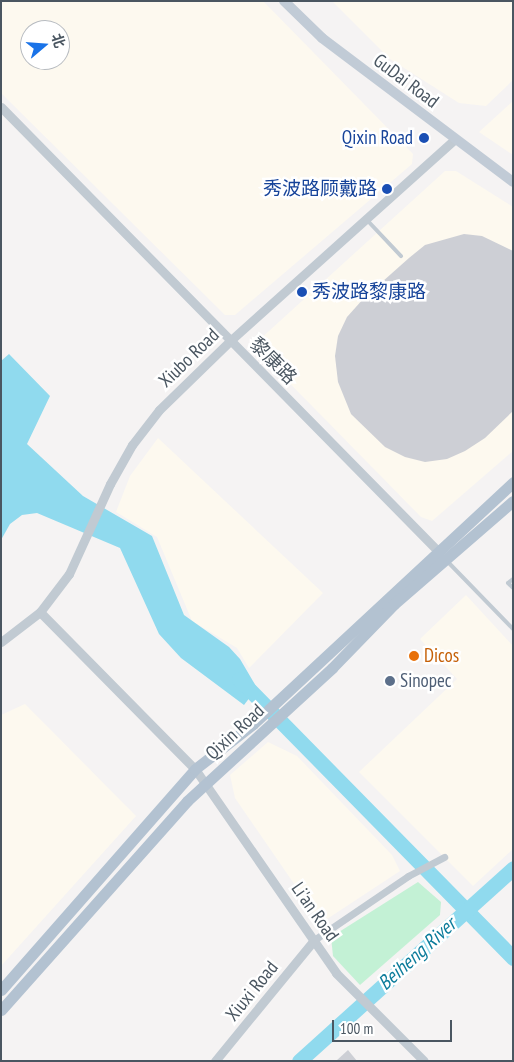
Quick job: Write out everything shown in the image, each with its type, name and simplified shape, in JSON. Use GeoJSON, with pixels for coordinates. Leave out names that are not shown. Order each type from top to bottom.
{"type":"FeatureCollection","features":[{"type":"Feature","properties":{"kind":"main road","name":"GuDai Road"},"geometry":{"type":"LineString","coordinates":[[284,1],[322,38],[454,140],[513,182]]}},
{"type":"Feature","properties":{"kind":"main road","name":"Qixin Road"},"geometry":{"type":"LineString","coordinates":[[1,1010],[132,860],[257,727],[441,555],[513,482]]}},
{"type":"Feature","properties":{"kind":"main road","name":"Qixin Road"},"geometry":{"type":"LineString","coordinates":[[441,555],[465,545],[513,501]]}},
{"type":"Feature","properties":{"kind":"main road","name":"Qixin Road"},"geometry":{"type":"LineString","coordinates":[[1,990],[195,769],[257,727]]}},
{"type":"Feature","properties":{"kind":"street","name":"黎康路"},"geometry":{"type":"LineString","coordinates":[[1,107],[441,555]]}},
{"type":"Feature","properties":{"kind":"street","name":"Xiubo Road"},"geometry":{"type":"LineString","coordinates":[[1,642],[40,612],[69,574],[102,502],[132,445],[159,410],[230,340],[454,140]]}},
{"type":"Feature","properties":{"kind":"street","name":"Li'an Road"},"geometry":{"type":"LineString","coordinates":[[40,612],[195,769],[344,980],[424,1061]]}},
{"type":"Feature","properties":{"kind":"street"},"geometry":{"type":"LineString","coordinates":[[314,940],[408,876],[444,857]]}},
{"type":"Feature","properties":{"kind":"street","name":"Xiuxi Road"},"geometry":{"type":"LineString","coordinates":[[215,1061],[314,940]]}},
{"type":"Feature","properties":{"kind":"lane"},"geometry":{"type":"LineString","coordinates":[[366,219],[401,256]]}},
{"type":"Feature","properties":{"kind":"lane"},"geometry":{"type":"LineString","coordinates":[[441,555],[513,629]]}},
{"type":"Feature","properties":{"kind":"lane"},"geometry":{"type":"LineString","coordinates":[[513,579],[508,583],[513,588]]}},
{"type":"Feature","properties":{"kind":"shaded area"},"geometry":{"type":"Polygon","coordinates":[[[1,1],[263,1],[413,154],[412,164],[235,315],[225,315],[1,93],[1,1]]]}},
{"type":"Feature","properties":{"kind":"shaded area"},"geometry":{"type":"Polygon","coordinates":[[[332,1],[513,1],[513,80],[486,106],[459,103],[390,59],[332,1]]]}},
{"type":"Feature","properties":{"kind":"shaded area"},"geometry":{"type":"Polygon","coordinates":[[[513,101],[513,155],[479,132],[513,101]]]}},
{"type":"Feature","properties":{"kind":"shaded area"},"geometry":{"type":"Polygon","coordinates":[[[445,171],[456,171],[513,207],[513,451],[432,521],[421,517],[261,354],[258,341],[445,171]]]}},
{"type":"Feature","properties":{"kind":"shaded area"},"geometry":{"type":"Polygon","coordinates":[[[158,438],[323,593],[249,668],[237,648],[192,621],[157,537],[116,512],[130,476],[158,438]]]}},
{"type":"Feature","properties":{"kind":"shaded area"},"geometry":{"type":"Polygon","coordinates":[[[466,595],[513,646],[513,849],[473,886],[359,772],[457,679],[420,639],[466,595]]]}},
{"type":"Feature","properties":{"kind":"shaded area"},"geometry":{"type":"Polygon","coordinates":[[[25,704],[136,816],[1,966],[1,715],[25,704]]]}},
{"type":"Feature","properties":{"kind":"shaded area"},"geometry":{"type":"Polygon","coordinates":[[[268,742],[297,756],[392,855],[400,871],[321,923],[235,798],[230,775],[268,742]]]}},
{"type":"Feature","properties":{"kind":"green space"},"geometry":{"type":"Polygon","coordinates":[[[418,882],[441,902],[440,915],[360,985],[333,956],[331,937],[418,882]]]}},
{"type":"Feature","properties":{"kind":"water"},"geometry":{"type":"Polygon","coordinates":[[[9,354],[50,396],[27,444],[83,496],[152,536],[184,615],[229,647],[240,659],[257,688],[244,705],[181,658],[159,634],[120,548],[37,513],[22,515],[10,524],[1,540],[1,361],[9,354]]]}},
{"type":"Feature","properties":{"kind":"building"},"geometry":{"type":"Polygon","coordinates":[[[464,234],[482,236],[513,251],[513,411],[485,438],[465,451],[447,459],[425,462],[405,457],[385,447],[351,414],[338,382],[335,356],[338,336],[347,317],[364,298],[425,245],[464,234]]]}},
{"type":"Feature","properties":{"kind":"building"},"geometry":{"type":"Polygon","coordinates":[[[348,1050],[357,1061],[336,1061],[348,1050]]]}},
{"type":"Feature","properties":{"kind":"waterway"},"geometry":{"type":"LineString","coordinates":[[239,679],[513,958]]}},
{"type":"Feature","properties":{"kind":"waterway","name":"Beiheng River"},"geometry":{"type":"LineString","coordinates":[[299,1061],[513,868]]}},
{"type":"Feature","properties":{"kind":"place","name":"Qixin Road"},"geometry":{"type":"Point","coordinates":[424,138]}},
{"type":"Feature","properties":{"kind":"place","name":"秀波路顾戴路"},"geometry":{"type":"Point","coordinates":[387,189]}},
{"type":"Feature","properties":{"kind":"place","name":"秀波路黎康路"},"geometry":{"type":"Point","coordinates":[302,292]}},
{"type":"Feature","properties":{"kind":"place","name":"Dicos"},"geometry":{"type":"Point","coordinates":[414,656]}},
{"type":"Feature","properties":{"kind":"place","name":"Sinopec"},"geometry":{"type":"Point","coordinates":[390,681]}}]}
